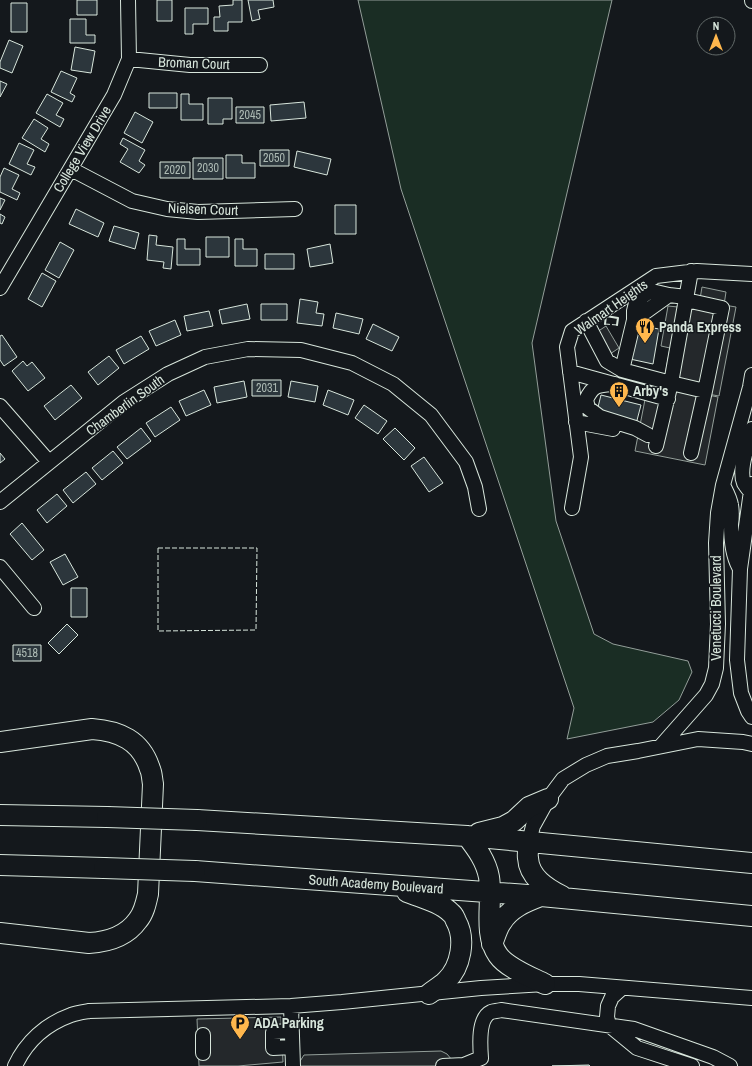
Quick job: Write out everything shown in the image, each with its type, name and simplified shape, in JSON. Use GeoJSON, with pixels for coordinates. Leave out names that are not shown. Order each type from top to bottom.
{"type":"FeatureCollection","features":[{"type":"Feature","properties":{"kind":"highway"},"geometry":{"type":"LineString","coordinates":[[0,742],[92,729],[116,733],[126,737],[137,746],[145,756],[151,769],[153,784],[148,894],[145,908],[130,930],[115,938],[102,942],[88,943],[0,933]]}},
{"type":"Feature","properties":{"kind":"highway"},"geometry":{"type":"LineString","coordinates":[[467,836],[503,827],[529,807],[548,799]]}},
{"type":"Feature","properties":{"kind":"highway"},"geometry":{"type":"LineString","coordinates":[[0,815],[107,816],[197,820],[467,836],[752,863]]}},
{"type":"Feature","properties":{"kind":"highway"},"geometry":{"type":"LineString","coordinates":[[467,836],[477,848],[484,860],[489,876],[490,926],[492,944],[498,956],[511,968],[545,984]]}},
{"type":"Feature","properties":{"kind":"highway"},"geometry":{"type":"LineString","coordinates":[[529,842],[528,858],[530,868],[537,879],[553,892],[565,898]]}},
{"type":"Feature","properties":{"kind":"highway","name":"South Academy Boulevard"},"geometry":{"type":"LineString","coordinates":[[0,865],[195,872],[389,885],[565,898],[752,916]]}},
{"type":"Feature","properties":{"kind":"highway"},"geometry":{"type":"LineString","coordinates":[[389,885],[439,905],[452,914],[459,927],[462,940],[456,967],[447,981],[429,994]]}},
{"type":"Feature","properties":{"kind":"highway"},"geometry":{"type":"LineString","coordinates":[[492,944],[500,923],[509,913],[523,903],[541,896]]}},
{"type":"Feature","properties":{"kind":"street","name":"College View Drive"},"geometry":{"type":"LineString","coordinates":[[0,288],[114,95],[129,59],[128,0]]}},
{"type":"Feature","properties":{"kind":"street","name":"Broman Court"},"geometry":{"type":"LineString","coordinates":[[129,59],[190,65],[260,65]]}},
{"type":"Feature","properties":{"kind":"street","name":"Nielsen Court"},"geometry":{"type":"LineString","coordinates":[[71,169],[132,201],[167,209],[198,212],[295,209]]}},
{"type":"Feature","properties":{"kind":"street","name":"Walmart Heights"},"geometry":{"type":"LineString","coordinates":[[572,508],[581,457],[567,347],[572,331],[656,276],[691,272],[752,274]]}},
{"type":"Feature","properties":{"kind":"street"},"geometry":{"type":"LineString","coordinates":[[654,439],[668,399],[691,272]]}},
{"type":"Feature","properties":{"kind":"street"},"geometry":{"type":"LineString","coordinates":[[622,370],[634,320],[669,295],[722,308],[706,391],[691,453]]}},
{"type":"Feature","properties":{"kind":"street"},"geometry":{"type":"LineString","coordinates":[[586,321],[607,361],[622,370],[706,391]]}},
{"type":"Feature","properties":{"kind":"street","name":"Chamberlin South"},"geometry":{"type":"LineString","coordinates":[[0,502],[124,402],[168,374],[205,357],[248,349],[302,350],[352,363],[393,384],[431,415],[466,462],[475,487],[479,509]]}},
{"type":"Feature","properties":{"kind":"street"},"geometry":{"type":"LineString","coordinates":[[570,372],[668,399]]}},
{"type":"Feature","properties":{"kind":"street"},"geometry":{"type":"LineString","coordinates":[[615,384],[598,385],[590,392],[586,400],[588,408],[600,417],[635,428],[654,439]]}},
{"type":"Feature","properties":{"kind":"street","name":"Venetucci Boulevard"},"geometry":{"type":"LineString","coordinates":[[661,746],[706,695],[712,684],[716,668],[718,624],[716,543],[718,513],[723,485],[751,387]]}},
{"type":"Feature","properties":{"kind":"street"},"geometry":{"type":"LineString","coordinates":[[0,406],[49,462]]}},
{"type":"Feature","properties":{"kind":"street"},"geometry":{"type":"LineString","coordinates":[[576,422],[654,439]]}},
{"type":"Feature","properties":{"kind":"street"},"geometry":{"type":"LineString","coordinates":[[751,489],[744,483],[742,471],[745,451],[752,429]]}},
{"type":"Feature","properties":{"kind":"street"},"geometry":{"type":"LineString","coordinates":[[723,485],[732,507],[732,546],[734,556],[740,569]]}},
{"type":"Feature","properties":{"kind":"street","name":"Venetucci Boulevard"},"geometry":{"type":"LineString","coordinates":[[751,489],[740,569],[737,660],[741,693],[752,717]]}},
{"type":"Feature","properties":{"kind":"street"},"geometry":{"type":"LineString","coordinates":[[0,567],[34,608]]}},
{"type":"Feature","properties":{"kind":"street"},"geometry":{"type":"LineString","coordinates":[[529,842],[533,826],[548,799],[563,780],[586,765],[606,756],[698,739],[744,742],[752,744]]}},
{"type":"Feature","properties":{"kind":"street"},"geometry":{"type":"LineString","coordinates":[[15,1066],[30,1041],[43,1030],[56,1021],[72,1014],[89,1011],[291,1006],[481,988],[545,984],[579,984],[752,998]]}},
{"type":"Feature","properties":{"kind":"street"},"geometry":{"type":"LineString","coordinates":[[622,988],[612,997],[608,1006],[607,1017],[609,1025],[637,1048],[692,1066]]}},
{"type":"Feature","properties":{"kind":"street"},"geometry":{"type":"LineString","coordinates":[[291,1006],[293,1066]]}},
{"type":"Feature","properties":{"kind":"street"},"geometry":{"type":"LineString","coordinates":[[443,1066],[464,1065],[481,1062],[480,1045],[482,1026],[485,1018],[491,1012],[501,1010],[634,1029],[713,1057],[729,1066]]}},
{"type":"Feature","properties":{"kind":"street"},"geometry":{"type":"LineString","coordinates":[[291,1031],[273,1032],[273,1048],[292,1047]]}},
{"type":"Feature","properties":{"kind":"street"},"geometry":{"type":"LineString","coordinates":[[203,1035],[203,1053]]}},
{"type":"Feature","properties":{"kind":"green space"},"geometry":{"type":"Polygon","coordinates":[[[358,0],[612,0],[532,343],[556,521],[594,634],[613,644],[688,661],[692,672],[679,700],[653,722],[567,739],[574,708],[401,189],[358,0]]]}},
{"type":"Feature","properties":{"kind":"shaded area"},"geometry":{"type":"Polygon","coordinates":[[[702,287],[726,292],[724,305],[736,307],[719,396],[667,387],[718,397],[705,465],[635,451],[648,384],[663,386],[670,348],[661,346],[668,306],[678,307],[700,299],[702,287]]]}},
{"type":"Feature","properties":{"kind":"shaded area"},"geometry":{"type":"Polygon","coordinates":[[[606,326],[619,348],[610,354],[597,332],[606,326]]]}},
{"type":"Feature","properties":{"kind":"shaded area","name":"ADA Parking"},"geometry":{"type":"Polygon","coordinates":[[[281,1017],[283,1062],[238,1066],[199,1066],[197,1019],[281,1017]]]}},
{"type":"Feature","properties":{"kind":"shaded area","name":"ADA Parking"},"geometry":{"type":"Polygon","coordinates":[[[441,1051],[447,1054],[457,1066],[297,1066],[304,1055],[441,1051]]]}},
{"type":"Feature","properties":{"kind":"building"},"geometry":{"type":"Polygon","coordinates":[[[77,0],[97,0],[97,15],[77,15],[77,0]]]}},
{"type":"Feature","properties":{"kind":"building"},"geometry":{"type":"Polygon","coordinates":[[[157,0],[172,0],[172,21],[157,21],[157,0]]]}},
{"type":"Feature","properties":{"kind":"building"},"geometry":{"type":"Polygon","coordinates":[[[233,0],[242,0],[242,22],[228,22],[228,31],[214,31],[214,17],[220,17],[219,6],[233,5],[233,0]]]}},
{"type":"Feature","properties":{"kind":"building"},"geometry":{"type":"Polygon","coordinates":[[[248,0],[273,0],[274,7],[258,10],[260,19],[252,21],[248,0]]]}},
{"type":"Feature","properties":{"kind":"building"},"geometry":{"type":"Polygon","coordinates":[[[11,3],[27,3],[27,32],[11,32],[11,3]]]}},
{"type":"Feature","properties":{"kind":"building"},"geometry":{"type":"Polygon","coordinates":[[[185,8],[208,8],[208,24],[193,24],[193,34],[185,34],[185,8]]]}},
{"type":"Feature","properties":{"kind":"building"},"geometry":{"type":"Polygon","coordinates":[[[70,19],[86,19],[86,35],[95,35],[95,43],[70,43],[70,19]]]}},
{"type":"Feature","properties":{"kind":"building"},"geometry":{"type":"Polygon","coordinates":[[[9,40],[23,46],[12,73],[0,68],[0,62],[9,40]]]}},
{"type":"Feature","properties":{"kind":"building"},"geometry":{"type":"Polygon","coordinates":[[[75,47],[95,51],[91,73],[71,70],[75,47]]]}},
{"type":"Feature","properties":{"kind":"building"},"geometry":{"type":"Polygon","coordinates":[[[61,71],[77,78],[70,93],[75,96],[72,102],[51,92],[61,71]]]}},
{"type":"Feature","properties":{"kind":"building"},"geometry":{"type":"Polygon","coordinates":[[[0,81],[7,84],[0,97],[0,81]]]}},
{"type":"Feature","properties":{"kind":"building"},"geometry":{"type":"Polygon","coordinates":[[[149,93],[177,93],[177,108],[149,108],[149,93]]]}},
{"type":"Feature","properties":{"kind":"building"},"geometry":{"type":"Polygon","coordinates":[[[47,94],[63,103],[56,115],[64,119],[60,127],[36,113],[47,94]]]}},
{"type":"Feature","properties":{"kind":"building"},"geometry":{"type":"Polygon","coordinates":[[[181,94],[189,94],[189,104],[203,104],[203,120],[181,120],[181,94]]]}},
{"type":"Feature","properties":{"kind":"building"},"geometry":{"type":"Polygon","coordinates":[[[208,98],[232,98],[232,119],[223,119],[223,124],[208,124],[208,98]]]}},
{"type":"Feature","properties":{"kind":"building"},"geometry":{"type":"Polygon","coordinates":[[[304,102],[306,118],[271,121],[270,105],[304,102]]]}},
{"type":"Feature","properties":{"kind":"building"},"geometry":{"type":"Polygon","coordinates":[[[236,107],[264,107],[264,123],[236,123],[236,107]]]}},
{"type":"Feature","properties":{"kind":"building"},"geometry":{"type":"Polygon","coordinates":[[[135,112],[153,122],[142,143],[124,133],[135,112]]]}},
{"type":"Feature","properties":{"kind":"building"},"geometry":{"type":"Polygon","coordinates":[[[34,119],[48,128],[41,139],[49,144],[45,152],[22,138],[34,119]]]}},
{"type":"Feature","properties":{"kind":"building"},"geometry":{"type":"Polygon","coordinates":[[[123,138],[145,150],[139,161],[145,165],[139,173],[120,162],[128,149],[120,144],[123,138]]]}},
{"type":"Feature","properties":{"kind":"building"},"geometry":{"type":"Polygon","coordinates":[[[19,143],[34,150],[27,164],[35,167],[31,175],[9,164],[19,143]]]}},
{"type":"Feature","properties":{"kind":"building"},"geometry":{"type":"Polygon","coordinates":[[[260,150],[289,150],[289,166],[260,166],[260,150]]]}},
{"type":"Feature","properties":{"kind":"building"},"geometry":{"type":"Polygon","coordinates":[[[297,151],[331,159],[327,175],[294,167],[297,151]]]}},
{"type":"Feature","properties":{"kind":"building"},"geometry":{"type":"Polygon","coordinates":[[[226,155],[242,155],[242,163],[255,163],[255,178],[226,178],[226,155]]]}},
{"type":"Feature","properties":{"kind":"building"},"geometry":{"type":"Polygon","coordinates":[[[193,158],[223,158],[223,179],[193,179],[193,158]]]}},
{"type":"Feature","properties":{"kind":"building"},"geometry":{"type":"Polygon","coordinates":[[[160,162],[190,162],[190,178],[160,178],[160,162]]]}},
{"type":"Feature","properties":{"kind":"building"},"geometry":{"type":"Polygon","coordinates":[[[4,168],[19,175],[12,189],[20,193],[17,200],[0,192],[0,177],[4,168]]]}},
{"type":"Feature","properties":{"kind":"building"},"geometry":{"type":"Polygon","coordinates":[[[0,198],[5,200],[0,210],[0,198]]]}},
{"type":"Feature","properties":{"kind":"building"},"geometry":{"type":"Polygon","coordinates":[[[335,205],[356,205],[356,234],[335,234],[335,205]]]}},
{"type":"Feature","properties":{"kind":"building"},"geometry":{"type":"Polygon","coordinates":[[[76,209],[104,223],[98,237],[69,224],[76,209]]]}},
{"type":"Feature","properties":{"kind":"building"},"geometry":{"type":"Polygon","coordinates":[[[0,214],[5,217],[2,224],[0,223],[0,214]]]}},
{"type":"Feature","properties":{"kind":"building"},"geometry":{"type":"Polygon","coordinates":[[[114,226],[139,233],[135,249],[109,241],[114,226]]]}},
{"type":"Feature","properties":{"kind":"building"},"geometry":{"type":"Polygon","coordinates":[[[149,235],[157,236],[156,245],[173,247],[171,269],[163,268],[164,262],[147,260],[149,235]]]}},
{"type":"Feature","properties":{"kind":"building"},"geometry":{"type":"Polygon","coordinates":[[[206,237],[229,237],[229,257],[206,257],[206,237]]]}},
{"type":"Feature","properties":{"kind":"building"},"geometry":{"type":"Polygon","coordinates":[[[177,239],[185,239],[185,249],[200,249],[200,265],[177,265],[177,239]]]}},
{"type":"Feature","properties":{"kind":"building"},"geometry":{"type":"Polygon","coordinates":[[[235,239],[243,239],[243,249],[257,249],[257,266],[235,266],[235,239]]]}},
{"type":"Feature","properties":{"kind":"building"},"geometry":{"type":"Polygon","coordinates":[[[60,242],[74,250],[59,278],[45,270],[60,242]]]}},
{"type":"Feature","properties":{"kind":"building"},"geometry":{"type":"Polygon","coordinates":[[[330,244],[333,263],[310,267],[307,249],[330,244]]]}},
{"type":"Feature","properties":{"kind":"building"},"geometry":{"type":"Polygon","coordinates":[[[265,254],[294,254],[294,269],[265,269],[265,254]]]}},
{"type":"Feature","properties":{"kind":"building"},"geometry":{"type":"Polygon","coordinates":[[[42,273],[56,281],[42,307],[28,299],[42,273]]]}},
{"type":"Feature","properties":{"kind":"building"},"geometry":{"type":"Polygon","coordinates":[[[300,299],[318,302],[316,313],[324,314],[322,326],[297,323],[300,299]]]}},
{"type":"Feature","properties":{"kind":"building"},"geometry":{"type":"Polygon","coordinates":[[[247,304],[250,319],[222,324],[219,310],[247,304]]]}},
{"type":"Feature","properties":{"kind":"building"},"geometry":{"type":"Polygon","coordinates":[[[261,304],[287,304],[287,320],[261,320],[261,304]]]}},
{"type":"Feature","properties":{"kind":"building"},"geometry":{"type":"Polygon","coordinates":[[[209,311],[213,326],[187,331],[184,316],[209,311]]]}},
{"type":"Feature","properties":{"kind":"building"},"geometry":{"type":"Polygon","coordinates":[[[336,313],[363,319],[359,334],[333,328],[336,313]]]}},
{"type":"Feature","properties":{"kind":"building"},"geometry":{"type":"Polygon","coordinates":[[[175,320],[181,335],[156,346],[149,331],[175,320]]]}},
{"type":"Feature","properties":{"kind":"building"},"geometry":{"type":"Polygon","coordinates":[[[373,324],[399,337],[392,351],[366,339],[373,324]]]}},
{"type":"Feature","properties":{"kind":"building","name":"Panda Express"},"geometry":{"type":"Polygon","coordinates":[[[637,325],[659,329],[653,364],[630,359],[637,325]]]}},
{"type":"Feature","properties":{"kind":"building"},"geometry":{"type":"Polygon","coordinates":[[[2,335],[17,357],[4,366],[0,360],[0,336],[2,335]]]}},
{"type":"Feature","properties":{"kind":"building"},"geometry":{"type":"Polygon","coordinates":[[[141,336],[149,349],[124,364],[116,350],[141,336]]]}},
{"type":"Feature","properties":{"kind":"building"},"geometry":{"type":"Polygon","coordinates":[[[109,356],[119,368],[98,385],[88,372],[109,356]]]}},
{"type":"Feature","properties":{"kind":"building"},"geometry":{"type":"Polygon","coordinates":[[[23,361],[27,366],[32,362],[45,378],[28,391],[12,371],[23,361]]]}},
{"type":"Feature","properties":{"kind":"building"},"geometry":{"type":"Polygon","coordinates":[[[252,380],[281,380],[281,396],[252,396],[252,380]]]}},
{"type":"Feature","properties":{"kind":"building"},"geometry":{"type":"Polygon","coordinates":[[[244,381],[247,397],[217,403],[214,387],[244,381]]]}},
{"type":"Feature","properties":{"kind":"building"},"geometry":{"type":"Polygon","coordinates":[[[291,381],[318,386],[315,402],[288,397],[291,381]]]}},
{"type":"Feature","properties":{"kind":"building"},"geometry":{"type":"Polygon","coordinates":[[[71,385],[82,398],[55,420],[44,406],[71,385]]]}},
{"type":"Feature","properties":{"kind":"building"},"geometry":{"type":"Polygon","coordinates":[[[204,390],[211,405],[186,416],[179,401],[204,390]]]}},
{"type":"Feature","properties":{"kind":"building"},"geometry":{"type":"Polygon","coordinates":[[[328,390],[354,400],[348,415],[323,405],[328,390]]]}},
{"type":"Feature","properties":{"kind":"building","name":"Arby's"},"geometry":{"type":"Polygon","coordinates":[[[601,395],[641,405],[636,424],[597,411],[601,395]]]}},
{"type":"Feature","properties":{"kind":"building"},"geometry":{"type":"Polygon","coordinates":[[[364,405],[387,421],[378,434],[355,418],[364,405]]]}},
{"type":"Feature","properties":{"kind":"building"},"geometry":{"type":"Polygon","coordinates":[[[171,407],[180,420],[155,437],[146,423],[171,407]]]}},
{"type":"Feature","properties":{"kind":"building"},"geometry":{"type":"Polygon","coordinates":[[[141,428],[151,441],[127,459],[117,447],[141,428]]]}},
{"type":"Feature","properties":{"kind":"building"},"geometry":{"type":"Polygon","coordinates":[[[395,428],[415,448],[404,460],[383,439],[395,428]]]}},
{"type":"Feature","properties":{"kind":"building"},"geometry":{"type":"Polygon","coordinates":[[[113,451],[123,463],[102,480],[92,468],[113,451]]]}},
{"type":"Feature","properties":{"kind":"building"},"geometry":{"type":"Polygon","coordinates":[[[0,453],[5,459],[0,463],[0,453]]]}},
{"type":"Feature","properties":{"kind":"building"},"geometry":{"type":"Polygon","coordinates":[[[424,457],[443,483],[429,492],[411,466],[424,457]]]}},
{"type":"Feature","properties":{"kind":"building"},"geometry":{"type":"Polygon","coordinates":[[[86,472],[96,484],[73,503],[63,490],[86,472]]]}},
{"type":"Feature","properties":{"kind":"building"},"geometry":{"type":"Polygon","coordinates":[[[57,494],[67,506],[47,523],[37,510],[57,494]]]}},
{"type":"Feature","properties":{"kind":"building"},"geometry":{"type":"Polygon","coordinates":[[[22,523],[44,550],[32,560],[10,534],[22,523]]]}},
{"type":"Feature","properties":{"kind":"building"},"geometry":{"type":"Polygon","coordinates":[[[65,554],[78,577],[63,585],[50,562],[65,554]]]}},
{"type":"Feature","properties":{"kind":"building"},"geometry":{"type":"Polygon","coordinates":[[[71,588],[87,588],[87,617],[71,617],[71,588]]]}},
{"type":"Feature","properties":{"kind":"building"},"geometry":{"type":"Polygon","coordinates":[[[67,624],[78,635],[59,654],[48,643],[67,624]]]}},
{"type":"Feature","properties":{"kind":"building"},"geometry":{"type":"Polygon","coordinates":[[[13,645],[41,645],[41,661],[13,661],[13,645]]]}},
{"type":"Feature","properties":{"kind":"building"},"geometry":{"type":"Polygon","coordinates":[[[589,1065],[590,1066],[552,1066],[589,1065]]]}},
{"type":"Feature","properties":{"kind":"fence"},"geometry":{"type":"LineString","coordinates":[[605,324],[617,325]]}},
{"type":"Feature","properties":{"kind":"fence"},"geometry":{"type":"LineString","coordinates":[[158,548],[257,548],[256,630],[158,631],[158,548]]}},
{"type":"Feature","properties":{"kind":"wall"},"geometry":{"type":"LineString","coordinates":[[605,324],[606,316],[618,318],[617,325]]}},
{"type":"Feature","properties":{"kind":"place","name":"Panda Express"},"geometry":{"type":"Point","coordinates":[645,344]}},
{"type":"Feature","properties":{"kind":"place","name":"Arby's"},"geometry":{"type":"Point","coordinates":[619,408]}},
{"type":"Feature","properties":{"kind":"place","name":"ADA Parking"},"geometry":{"type":"Point","coordinates":[240,1040]}}]}
